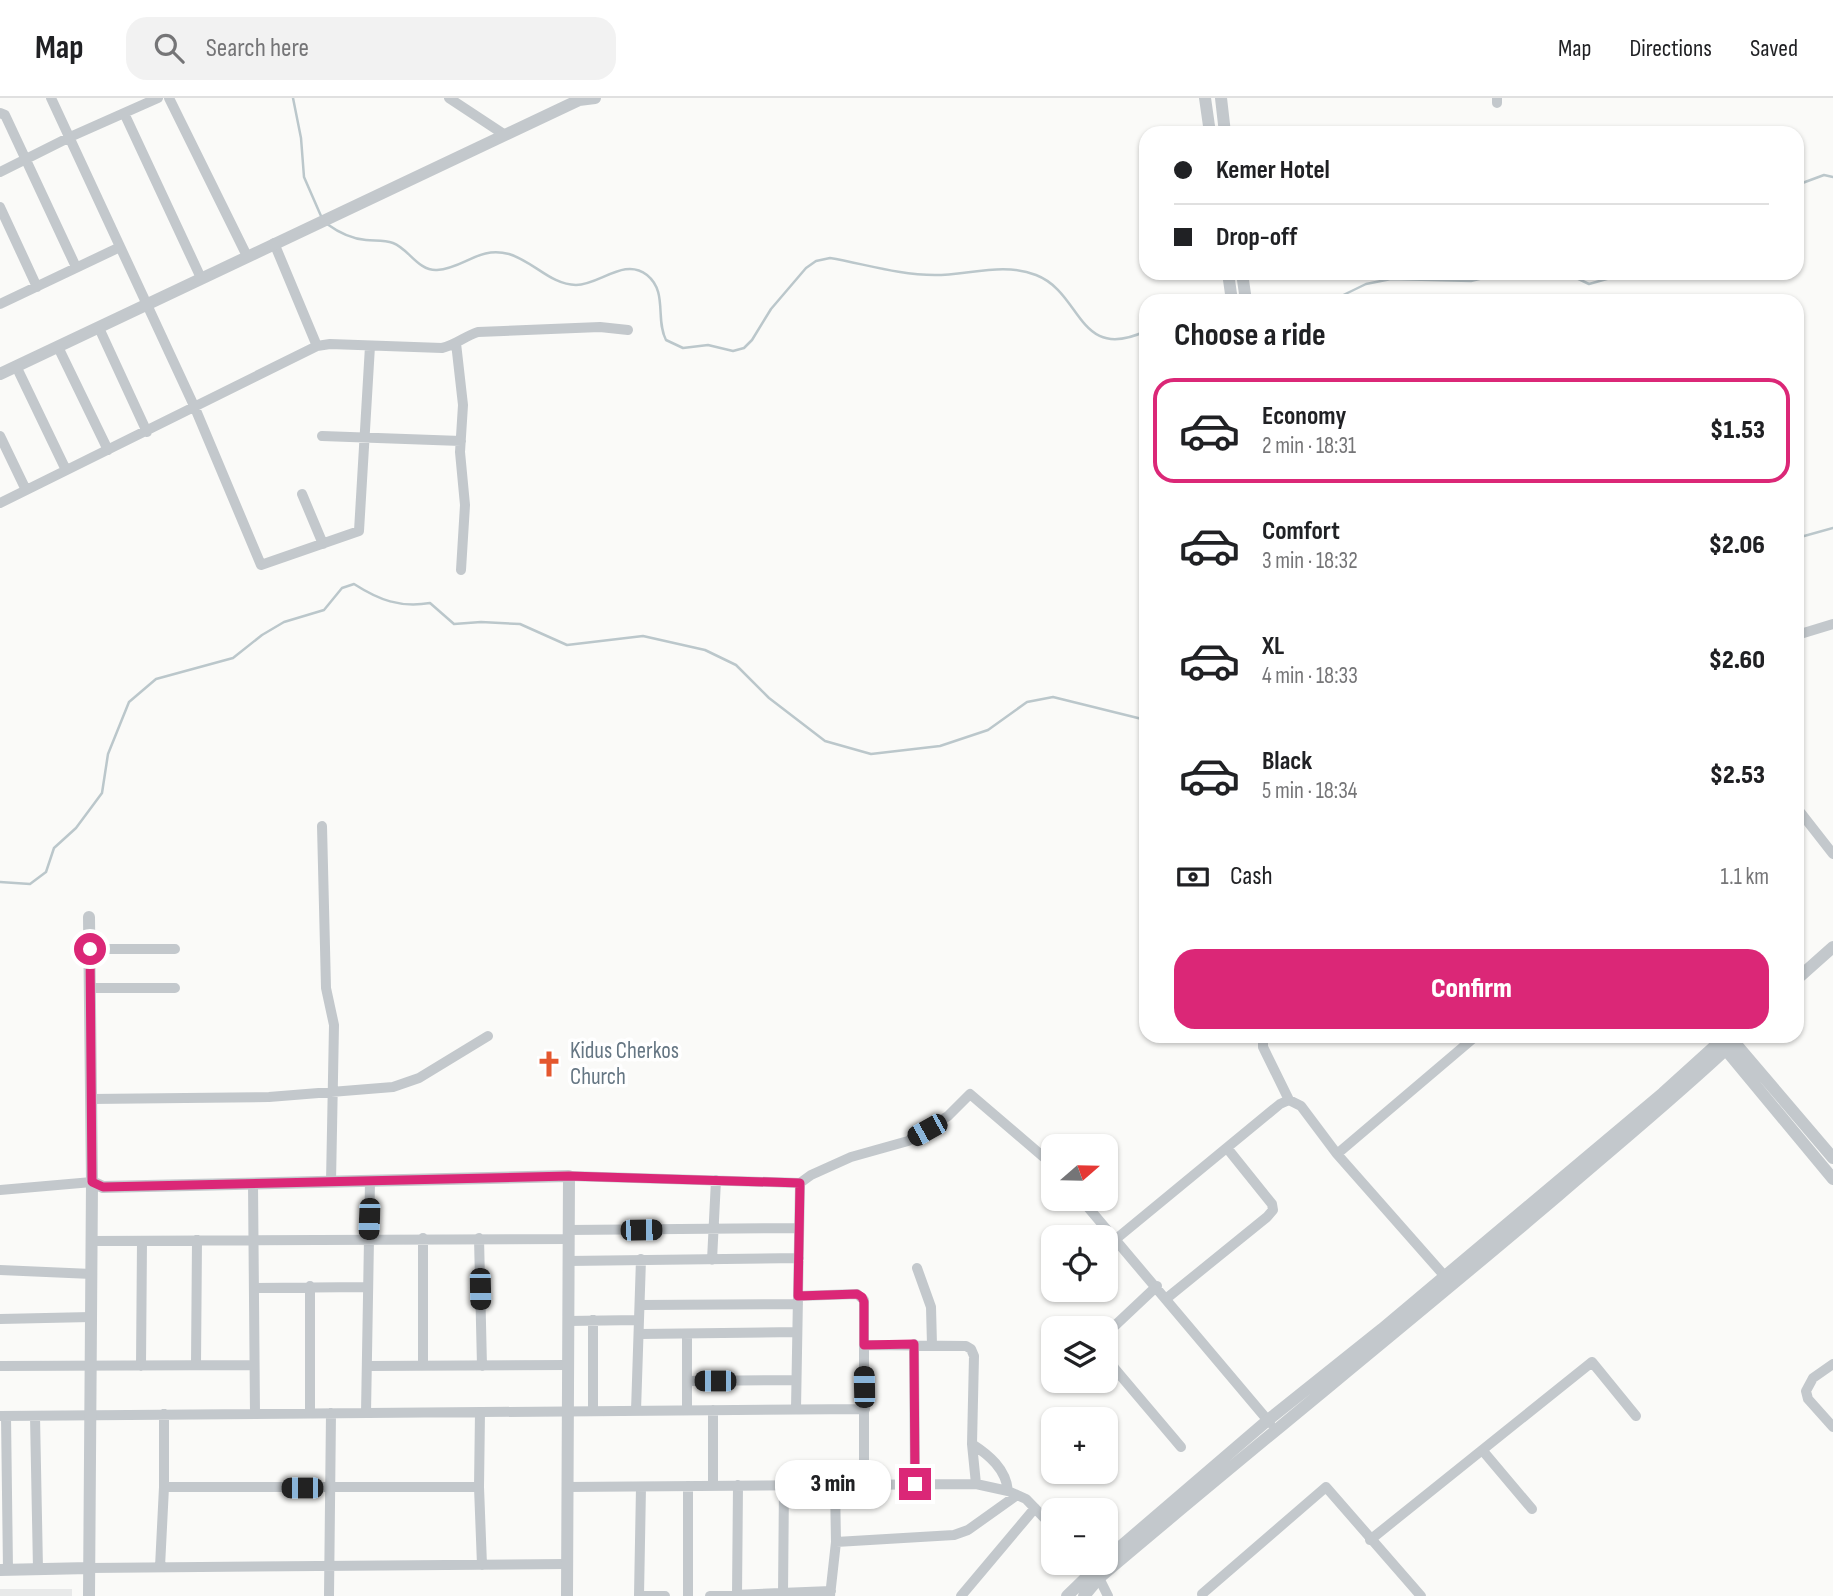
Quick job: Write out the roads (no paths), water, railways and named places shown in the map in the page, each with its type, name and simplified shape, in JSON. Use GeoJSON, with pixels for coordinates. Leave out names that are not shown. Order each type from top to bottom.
{"type":"FeatureCollection","features":[{"type":"Feature","properties":{"kind":"street"},"geometry":{"type":"LineString","coordinates":[[51,98],[195,408],[261,565],[359,531],[370,346]]}},
{"type":"Feature","properties":{"kind":"street"},"geometry":{"type":"LineString","coordinates":[[0,172],[158,98]]}},
{"type":"Feature","properties":{"kind":"street"},"geometry":{"type":"LineString","coordinates":[[170,98],[247,256]]}},
{"type":"Feature","properties":{"kind":"street"},"geometry":{"type":"LineString","coordinates":[[449,98],[505,135]]}},
{"type":"Feature","properties":{"kind":"street"},"geometry":{"type":"LineString","coordinates":[[0,374],[579,99],[595,98]]}},
{"type":"Feature","properties":{"kind":"street"},"geometry":{"type":"LineString","coordinates":[[1205,98],[1209,126]]}},
{"type":"Feature","properties":{"kind":"street"},"geometry":{"type":"LineString","coordinates":[[1221,98],[1224,126]]}},
{"type":"Feature","properties":{"kind":"street"},"geometry":{"type":"LineString","coordinates":[[124,113],[201,278]]}},
{"type":"Feature","properties":{"kind":"street"},"geometry":{"type":"LineString","coordinates":[[2,115],[76,267]]}},
{"type":"Feature","properties":{"kind":"street"},"geometry":{"type":"LineString","coordinates":[[0,207],[37,286]]}},
{"type":"Feature","properties":{"kind":"street"},"geometry":{"type":"LineString","coordinates":[[274,243],[317,346]]}},
{"type":"Feature","properties":{"kind":"street"},"geometry":{"type":"LineString","coordinates":[[0,304],[120,247]]}},
{"type":"Feature","properties":{"kind":"street"},"geometry":{"type":"LineString","coordinates":[[0,503],[317,346],[330,344],[442,348],[478,332],[600,327],[628,330]]}},
{"type":"Feature","properties":{"kind":"street"},"geometry":{"type":"LineString","coordinates":[[99,328],[147,432]]}},
{"type":"Feature","properties":{"kind":"street"},"geometry":{"type":"LineString","coordinates":[[456,343],[463,405],[461,441],[465,505],[461,570]]}},
{"type":"Feature","properties":{"kind":"street"},"geometry":{"type":"LineString","coordinates":[[58,347],[108,450]]}},
{"type":"Feature","properties":{"kind":"street"},"geometry":{"type":"LineString","coordinates":[[16,366],[66,470]]}},
{"type":"Feature","properties":{"kind":"street"},"geometry":{"type":"LineString","coordinates":[[0,436],[26,490]]}},
{"type":"Feature","properties":{"kind":"street"},"geometry":{"type":"LineString","coordinates":[[323,436],[461,441]]}},
{"type":"Feature","properties":{"kind":"street"},"geometry":{"type":"LineString","coordinates":[[302,494],[323,544]]}},
{"type":"Feature","properties":{"kind":"street"},"geometry":{"type":"LineString","coordinates":[[1804,633],[1833,624]]}},
{"type":"Feature","properties":{"kind":"street"},"geometry":{"type":"LineString","coordinates":[[1804,817],[1833,854]]}},
{"type":"Feature","properties":{"kind":"street"},"geometry":{"type":"LineString","coordinates":[[322,826],[326,988],[334,1025],[331,1182]]}},
{"type":"Feature","properties":{"kind":"street"},"geometry":{"type":"LineString","coordinates":[[89,916],[92,1182],[89,1596]]}},
{"type":"Feature","properties":{"kind":"street"},"geometry":{"type":"LineString","coordinates":[[1804,972],[1833,947]]}},
{"type":"Feature","properties":{"kind":"street"},"geometry":{"type":"LineString","coordinates":[[90,949],[175,949]]}},
{"type":"Feature","properties":{"kind":"street"},"geometry":{"type":"LineString","coordinates":[[90,988],[175,988]]}},
{"type":"Feature","properties":{"kind":"street"},"geometry":{"type":"LineString","coordinates":[[91,1099],[333,1094],[393,1087],[419,1078],[488,1037]]}},
{"type":"Feature","properties":{"kind":"street"},"geometry":{"type":"LineString","coordinates":[[1263,1043],[1289,1100]]}},
{"type":"Feature","properties":{"kind":"street"},"geometry":{"type":"LineString","coordinates":[[1337,1154],[1468,1043]]}},
{"type":"Feature","properties":{"kind":"street"},"geometry":{"type":"LineString","coordinates":[[1118,1551],[1167,1514],[1271,1425],[1386,1333],[1666,1098],[1724,1043]]}},
{"type":"Feature","properties":{"kind":"street"},"geometry":{"type":"LineString","coordinates":[[1729,1043],[1833,1179]]}},
{"type":"Feature","properties":{"kind":"street"},"geometry":{"type":"LineString","coordinates":[[1730,1043],[1833,1158]]}},
{"type":"Feature","properties":{"kind":"street"},"geometry":{"type":"LineString","coordinates":[[0,1190],[92,1182],[103,1187],[569,1176],[800,1183],[811,1175],[851,1157],[908,1141],[948,1116],[970,1094],[1041,1155]]}},
{"type":"Feature","properties":{"kind":"street"},"geometry":{"type":"LineString","coordinates":[[1118,1237],[1280,1104],[1289,1100],[1301,1106],[1337,1154],[1449,1280]]}},
{"type":"Feature","properties":{"kind":"street"},"geometry":{"type":"LineString","coordinates":[[1167,1298],[1273,1210],[1272,1204],[1227,1148]]}},
{"type":"Feature","properties":{"kind":"street"},"geometry":{"type":"LineString","coordinates":[[567,1596],[569,1176]]}},
{"type":"Feature","properties":{"kind":"street"},"geometry":{"type":"LineString","coordinates":[[366,1413],[370,1181]]}},
{"type":"Feature","properties":{"kind":"street"},"geometry":{"type":"LineString","coordinates":[[712,1260],[716,1181]]}},
{"type":"Feature","properties":{"kind":"street"},"geometry":{"type":"LineString","coordinates":[[796,1409],[800,1183]]}},
{"type":"Feature","properties":{"kind":"street"},"geometry":{"type":"LineString","coordinates":[[253,1184],[255,1414]]}},
{"type":"Feature","properties":{"kind":"street"},"geometry":{"type":"LineString","coordinates":[[1092,1211],[1104,1225]]}},
{"type":"Feature","properties":{"kind":"street"},"geometry":{"type":"LineString","coordinates":[[92,1241],[479,1238],[799,1228]]}},
{"type":"Feature","properties":{"kind":"street"},"geometry":{"type":"LineString","coordinates":[[423,1238],[423,1365]]}},
{"type":"Feature","properties":{"kind":"street"},"geometry":{"type":"LineString","coordinates":[[479,1238],[482,1366]]}},
{"type":"Feature","properties":{"kind":"street"},"geometry":{"type":"LineString","coordinates":[[196,1365],[197,1240]]}},
{"type":"Feature","properties":{"kind":"street"},"geometry":{"type":"LineString","coordinates":[[141,1366],[142,1241]]}},
{"type":"Feature","properties":{"kind":"street"},"geometry":{"type":"LineString","coordinates":[[1118,1241],[1271,1425]]}},
{"type":"Feature","properties":{"kind":"street"},"geometry":{"type":"LineString","coordinates":[[568,1261],[799,1258]]}},
{"type":"Feature","properties":{"kind":"street"},"geometry":{"type":"LineString","coordinates":[[636,1411],[641,1259]]}},
{"type":"Feature","properties":{"kind":"street"},"geometry":{"type":"LineString","coordinates":[[917,1268],[931,1307],[932,1345]]}},
{"type":"Feature","properties":{"kind":"street"},"geometry":{"type":"LineString","coordinates":[[0,1270],[92,1274]]}},
{"type":"Feature","properties":{"kind":"street"},"geometry":{"type":"LineString","coordinates":[[310,1286],[310,1413]]}},
{"type":"Feature","properties":{"kind":"street"},"geometry":{"type":"LineString","coordinates":[[1118,1323],[1157,1286]]}},
{"type":"Feature","properties":{"kind":"street"},"geometry":{"type":"LineString","coordinates":[[254,1288],[368,1287]]}},
{"type":"Feature","properties":{"kind":"street"},"geometry":{"type":"LineString","coordinates":[[640,1305],[798,1300],[857,1294],[862,1297],[864,1485]]}},
{"type":"Feature","properties":{"kind":"street"},"geometry":{"type":"LineString","coordinates":[[0,1320],[91,1317]]}},
{"type":"Feature","properties":{"kind":"street"},"geometry":{"type":"LineString","coordinates":[[593,1320],[593,1411]]}},
{"type":"Feature","properties":{"kind":"street"},"geometry":{"type":"LineString","coordinates":[[568,1321],[639,1320]]}},
{"type":"Feature","properties":{"kind":"street"},"geometry":{"type":"LineString","coordinates":[[640,1334],[797,1332]]}},
{"type":"Feature","properties":{"kind":"street"},"geometry":{"type":"LineString","coordinates":[[687,1335],[687,1410]]}},
{"type":"Feature","properties":{"kind":"street"},"geometry":{"type":"LineString","coordinates":[[914,1344],[915,1484]]}},
{"type":"Feature","properties":{"kind":"street"},"geometry":{"type":"LineString","coordinates":[[864,1345],[966,1346],[973,1352],[972,1444],[976,1484]]}},
{"type":"Feature","properties":{"kind":"street"},"geometry":{"type":"LineString","coordinates":[[1370,1540],[1592,1362],[1636,1416]]}},
{"type":"Feature","properties":{"kind":"street"},"geometry":{"type":"LineString","coordinates":[[1833,1364],[1813,1378],[1806,1391],[1808,1399],[1833,1427]]}},
{"type":"Feature","properties":{"kind":"street"},"geometry":{"type":"LineString","coordinates":[[0,1366],[254,1365]]}},
{"type":"Feature","properties":{"kind":"street"},"geometry":{"type":"LineString","coordinates":[[368,1366],[568,1365]]}},
{"type":"Feature","properties":{"kind":"street"},"geometry":{"type":"LineString","coordinates":[[1118,1373],[1181,1447]]}},
{"type":"Feature","properties":{"kind":"street"},"geometry":{"type":"LineString","coordinates":[[687,1381],[796,1380]]}},
{"type":"Feature","properties":{"kind":"street"},"geometry":{"type":"LineString","coordinates":[[567,1564],[4,1570],[3,1416],[865,1409]]}},
{"type":"Feature","properties":{"kind":"street"},"geometry":{"type":"LineString","coordinates":[[713,1410],[713,1486]]}},
{"type":"Feature","properties":{"kind":"street"},"geometry":{"type":"LineString","coordinates":[[480,1412],[482,1565]]}},
{"type":"Feature","properties":{"kind":"street"},"geometry":{"type":"LineString","coordinates":[[328,1596],[331,1413]]}},
{"type":"Feature","properties":{"kind":"street"},"geometry":{"type":"LineString","coordinates":[[160,1567],[164,1415]]}},
{"type":"Feature","properties":{"kind":"street"},"geometry":{"type":"LineString","coordinates":[[35,1416],[38,1569]]}},
{"type":"Feature","properties":{"kind":"street"},"geometry":{"type":"LineString","coordinates":[[972,1444],[995,1462],[1012,1493]]}},
{"type":"Feature","properties":{"kind":"street"},"geometry":{"type":"LineString","coordinates":[[1483,1451],[1532,1509]]}},
{"type":"Feature","properties":{"kind":"street"},"geometry":{"type":"LineString","coordinates":[[567,1487],[976,1484],[1026,1499],[1041,1514]]}},
{"type":"Feature","properties":{"kind":"street"},"geometry":{"type":"LineString","coordinates":[[737,1595],[738,1485]]}},
{"type":"Feature","properties":{"kind":"street"},"geometry":{"type":"LineString","coordinates":[[783,1594],[784,1485]]}},
{"type":"Feature","properties":{"kind":"street"},"geometry":{"type":"LineString","coordinates":[[688,1486],[688,1596]]}},
{"type":"Feature","properties":{"kind":"street"},"geometry":{"type":"LineString","coordinates":[[710,1596],[831,1594],[836,1542],[835,1486]]}},
{"type":"Feature","properties":{"kind":"street"},"geometry":{"type":"LineString","coordinates":[[164,1487],[479,1487]]}},
{"type":"Feature","properties":{"kind":"street"},"geometry":{"type":"LineString","coordinates":[[641,1487],[639,1596],[665,1596]]}},
{"type":"Feature","properties":{"kind":"street"},"geometry":{"type":"LineString","coordinates":[[1202,1594],[1326,1487],[1421,1596]]}},
{"type":"Feature","properties":{"kind":"street"},"geometry":{"type":"LineString","coordinates":[[836,1542],[954,1535],[968,1530],[1012,1493]]}},
{"type":"Feature","properties":{"kind":"street"},"geometry":{"type":"LineString","coordinates":[[961,1596],[1035,1507]]}},
{"type":"Feature","properties":{"kind":"street"},"geometry":{"type":"LineString","coordinates":[[1118,1550],[1167,1514]]}},
{"type":"Feature","properties":{"kind":"street"},"geometry":{"type":"LineString","coordinates":[[1067,1596],[1088,1575]]}},
{"type":"Feature","properties":{"kind":"street"},"geometry":{"type":"LineString","coordinates":[[1084,1596],[1092,1575]]}},
{"type":"Feature","properties":{"kind":"street"},"geometry":{"type":"LineString","coordinates":[[1097,1575],[1108,1596]]}},
{"type":"Feature","properties":{"kind":"waterway"},"geometry":{"type":"LineString","coordinates":[[293,98],[301,138],[304,177],[321,216]]}},
{"type":"Feature","properties":{"kind":"waterway"},"geometry":{"type":"LineString","coordinates":[[1804,182],[1824,175],[1833,177]]}},
{"type":"Feature","properties":{"kind":"waterway"},"geometry":{"type":"LineString","coordinates":[[327,224],[356,238],[393,243],[430,269],[456,266],[480,255],[498,252],[518,257],[567,284],[585,284],[621,270],[638,270],[647,275],[657,289],[666,340],[683,348],[708,345],[733,351],[744,348],[771,309],[806,268],[816,261],[830,258],[922,275],[999,269],[1024,271],[1051,284],[1093,332],[1106,338],[1123,339],[1139,333]]}},
{"type":"Feature","properties":{"kind":"waterway"},"geometry":{"type":"LineString","coordinates":[[1345,294],[1366,284],[1386,280]]}},
{"type":"Feature","properties":{"kind":"waterway"},"geometry":{"type":"LineString","coordinates":[[1431,280],[1475,280]]}},
{"type":"Feature","properties":{"kind":"waterway"},"geometry":{"type":"LineString","coordinates":[[1581,280],[1589,284],[1603,280]]}},
{"type":"Feature","properties":{"kind":"waterway"},"geometry":{"type":"LineString","coordinates":[[1804,536],[1833,528]]}},
{"type":"Feature","properties":{"kind":"waterway"},"geometry":{"type":"LineString","coordinates":[[0,882],[30,884],[46,872],[54,848],[76,828],[102,793],[108,754],[129,702],[156,679],[233,658],[284,622],[324,610],[342,588],[354,584],[390,601],[430,603],[454,624],[520,624],[567,645],[643,636],[705,650],[736,665],[769,698],[825,741],[871,754],[940,746],[988,730],[1027,702],[1053,697],[1139,718]]}},
{"type":"Feature","properties":{"kind":"place","name":"Kidus Cherkos Church"},"geometry":{"type":"Point","coordinates":[549,1064]}}]}
